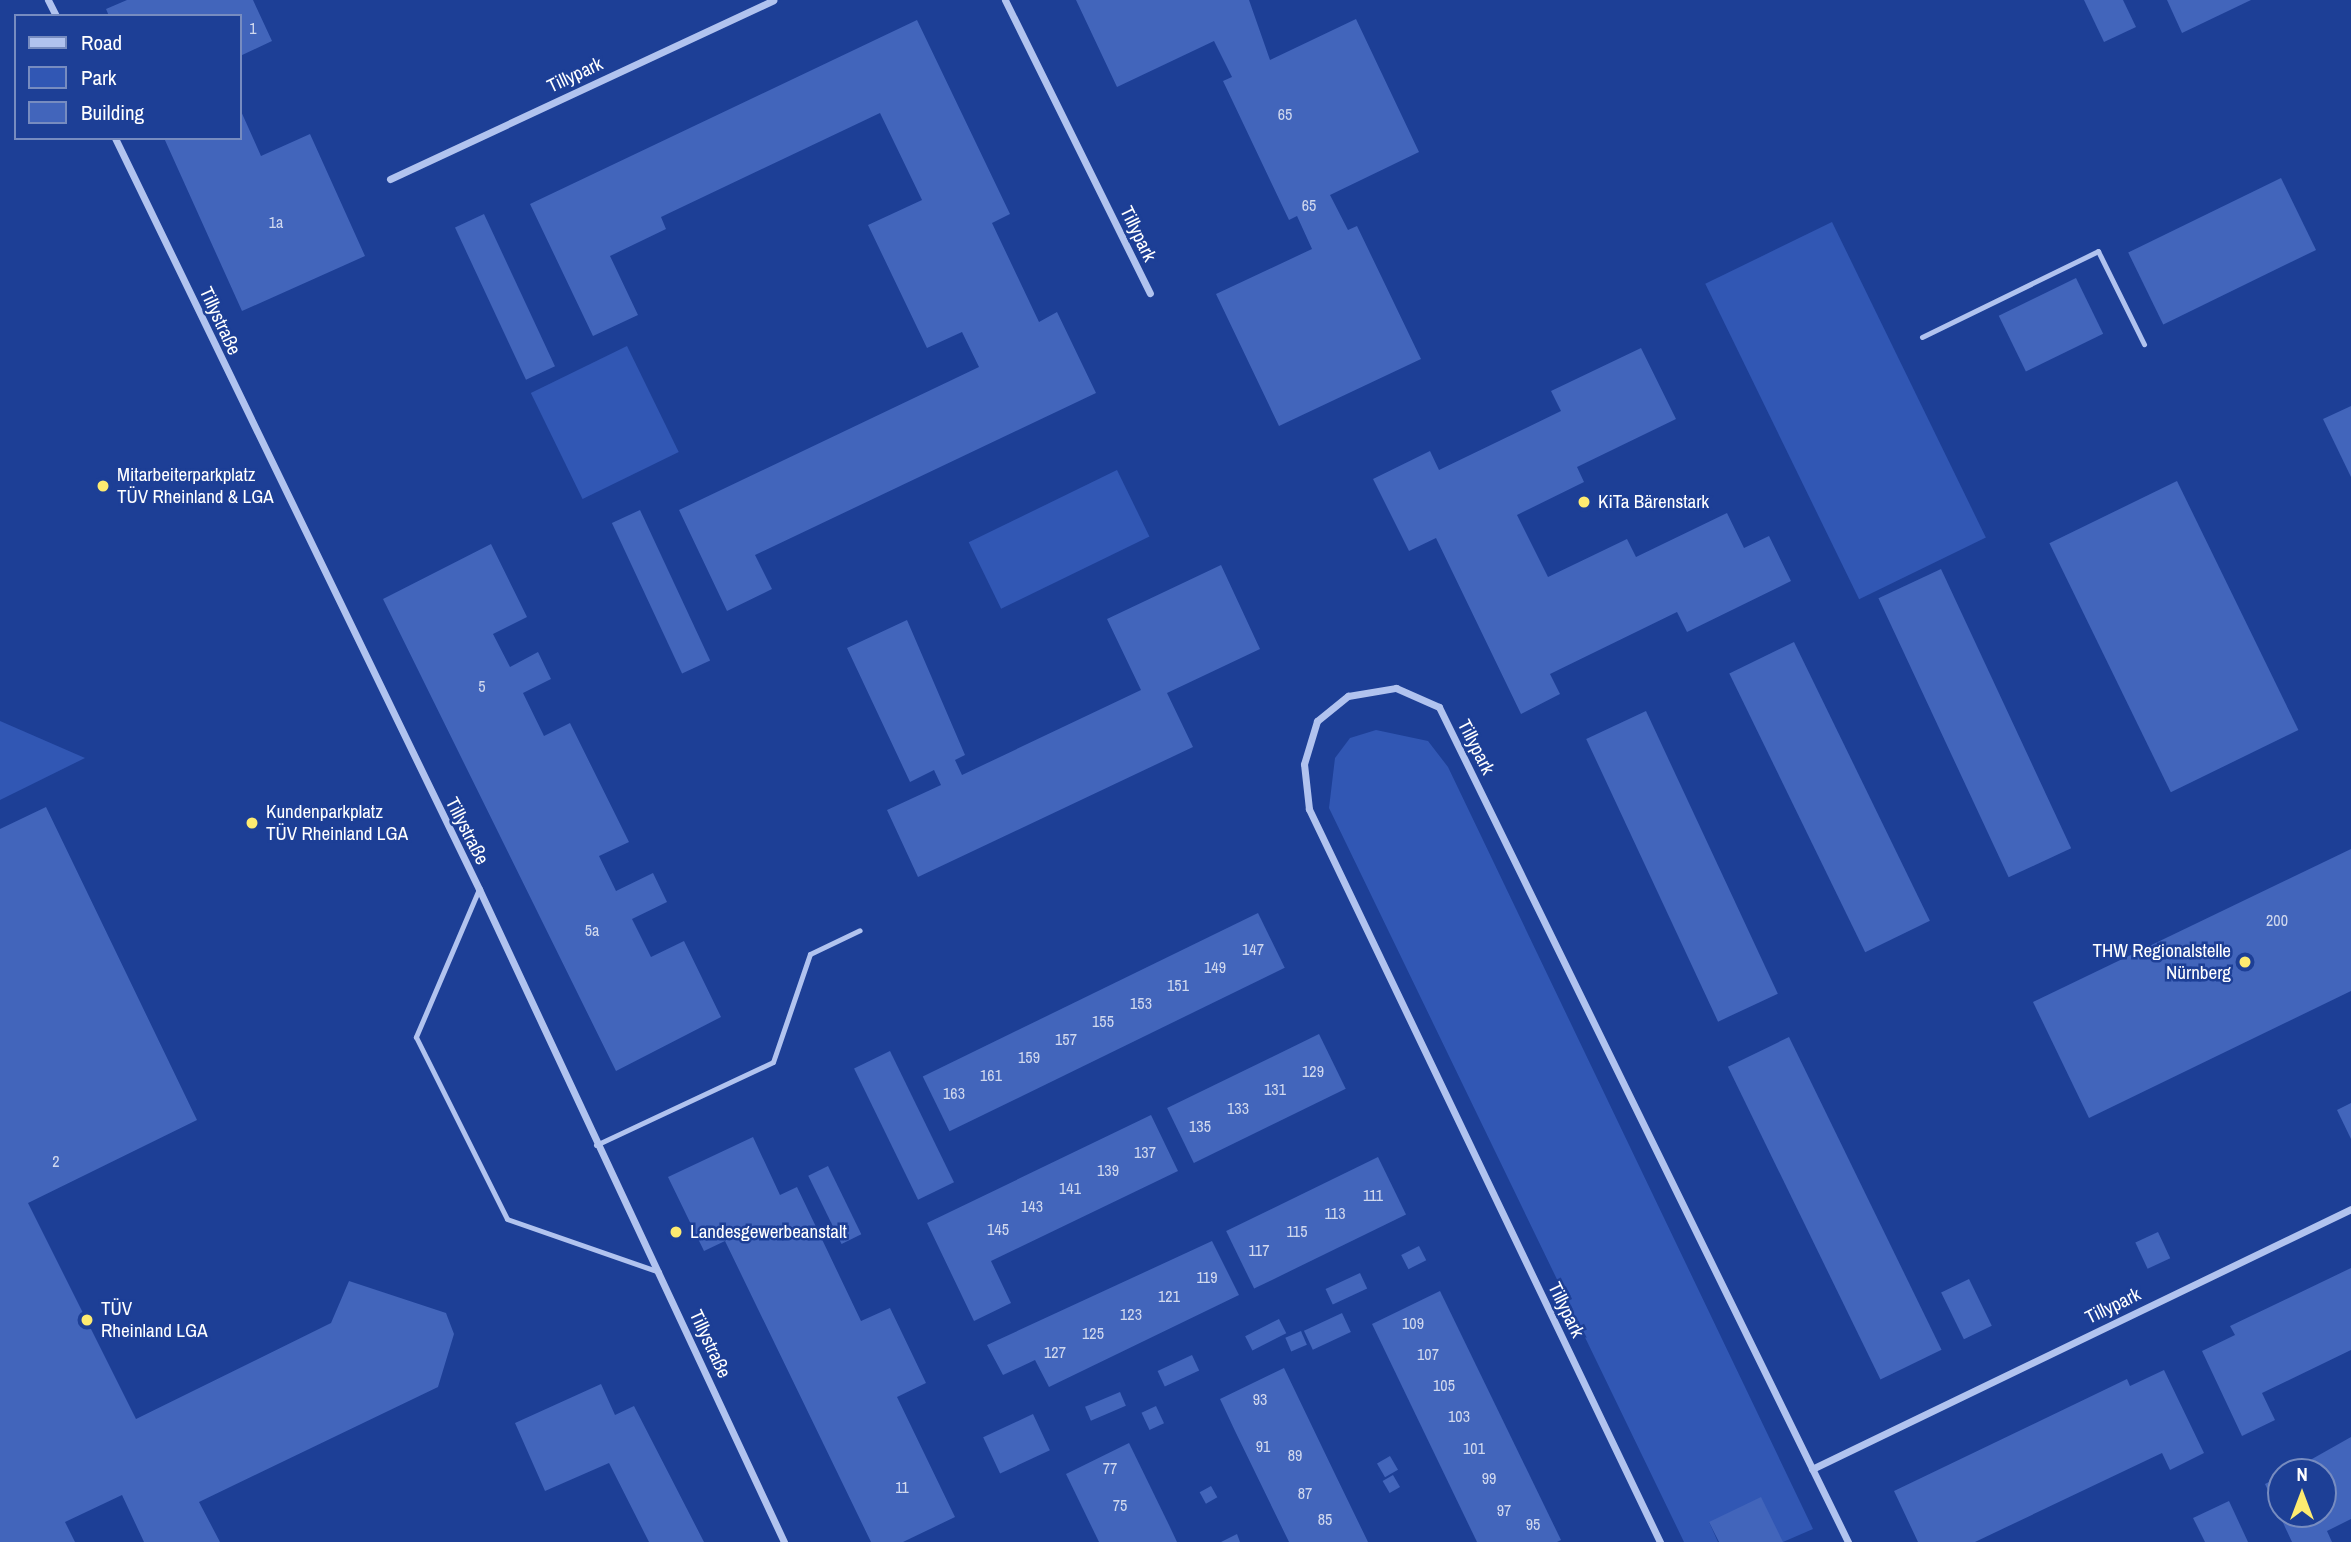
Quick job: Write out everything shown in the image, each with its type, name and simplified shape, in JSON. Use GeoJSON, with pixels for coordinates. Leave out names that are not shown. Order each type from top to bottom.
{"type":"FeatureCollection","features":[{"type":"Feature","properties":{"kind":"street","name":"Tillypark"},"geometry":{"type":"LineString","coordinates":[[390,179],[773,0]]}},
{"type":"Feature","properties":{"kind":"street","name":"Tillypark"},"geometry":{"type":"LineString","coordinates":[[1006,0],[1150,293]]}},
{"type":"Feature","properties":{"kind":"street","name":"Tillystraße"},"geometry":{"type":"LineString","coordinates":[[116,140],[479,889],[596,1145],[660,1272],[784,1542]]}},
{"type":"Feature","properties":{"kind":"street","name":"Tillypark"},"geometry":{"type":"LineString","coordinates":[[1660,1542],[1309,809],[1304,764],[1317,721],[1348,696],[1396,688],[1439,707],[1848,1542]]}},
{"type":"Feature","properties":{"kind":"street","name":"Tillypark"},"geometry":{"type":"LineString","coordinates":[[1812,1469],[2351,1209]]}},
{"type":"Feature","properties":{"kind":"lane"},"geometry":{"type":"LineString","coordinates":[[1922,337],[2098,251],[2144,344]]}},
{"type":"Feature","properties":{"kind":"lane"},"geometry":{"type":"LineString","coordinates":[[479,889],[416,1037],[507,1219],[660,1272]]}},
{"type":"Feature","properties":{"kind":"lane"},"geometry":{"type":"LineString","coordinates":[[596,1145],[773,1062],[810,954],[860,930]]}},
{"type":"Feature","properties":{"kind":"green space"},"geometry":{"type":"Polygon","coordinates":[[[1832,222],[1986,537],[1859,599],[1705,284],[1832,222]]]}},
{"type":"Feature","properties":{"kind":"green space"},"geometry":{"type":"Polygon","coordinates":[[[627,346],[679,452],[583,499],[531,393],[627,346]]]}},
{"type":"Feature","properties":{"kind":"green space"},"geometry":{"type":"Polygon","coordinates":[[[1117,470],[1149,537],[1001,609],[969,542],[1117,470]]]}},
{"type":"Feature","properties":{"kind":"green space"},"geometry":{"type":"Polygon","coordinates":[[[0,721],[85,758],[0,800],[0,721]]]}},
{"type":"Feature","properties":{"kind":"green space"},"geometry":{"type":"Polygon","coordinates":[[[1376,730],[1428,741],[1448,767],[1813,1529],[1783,1542],[1709,1522],[1718,1542],[1684,1542],[1329,808],[1335,758],[1350,738],[1376,730]]]}},
{"type":"Feature","properties":{"kind":"building"},"geometry":{"type":"Polygon","coordinates":[[[127,0],[253,0],[272,41],[242,55],[242,14],[108,14],[106,9],[127,0]]]}},
{"type":"Feature","properties":{"kind":"building"},"geometry":{"type":"Polygon","coordinates":[[[1076,0],[1249,0],[1270,60],[1356,19],[1419,152],[1330,195],[1348,230],[1357,226],[1421,359],[1279,426],[1216,294],[1312,249],[1297,216],[1289,220],[1223,81],[1232,77],[1214,41],[1117,87],[1076,0]]]}},
{"type":"Feature","properties":{"kind":"building"},"geometry":{"type":"Polygon","coordinates":[[[2084,0],[2123,0],[2136,27],[2104,42],[2084,0]]]}},
{"type":"Feature","properties":{"kind":"building"},"geometry":{"type":"Polygon","coordinates":[[[2167,0],[2251,0],[2182,33],[2167,0]]]}},
{"type":"Feature","properties":{"kind":"building"},"geometry":{"type":"Polygon","coordinates":[[[917,20],[1010,214],[992,223],[1039,322],[1057,312],[1096,393],[755,555],[772,589],[727,611],[679,510],[979,367],[962,332],[927,348],[868,225],[922,200],[880,113],[661,217],[666,229],[610,256],[638,315],[593,336],[530,204],[917,20]]]}},
{"type":"Feature","properties":{"kind":"building"},"geometry":{"type":"Polygon","coordinates":[[[242,113],[261,156],[310,134],[365,256],[242,311],[165,140],[242,140],[242,113]]]}},
{"type":"Feature","properties":{"kind":"building"},"geometry":{"type":"Polygon","coordinates":[[[2281,178],[2316,250],[2163,324],[2128,253],[2281,178]]]}},
{"type":"Feature","properties":{"kind":"building"},"geometry":{"type":"Polygon","coordinates":[[[484,214],[555,366],[526,380],[455,228],[484,214]]]}},
{"type":"Feature","properties":{"kind":"building"},"geometry":{"type":"Polygon","coordinates":[[[2076,278],[2103,334],[2026,371],[1999,316],[2076,278]]]}},
{"type":"Feature","properties":{"kind":"building"},"geometry":{"type":"Polygon","coordinates":[[[1641,348],[1676,419],[1577,467],[1584,482],[1517,515],[1548,577],[1627,539],[1636,557],[1727,513],[1744,548],[1769,536],[1791,581],[1687,632],[1677,612],[1550,674],[1560,694],[1521,714],[1436,538],[1409,551],[1373,479],[1430,451],[1439,470],[1561,411],[1551,391],[1641,348]]]}},
{"type":"Feature","properties":{"kind":"building"},"geometry":{"type":"Polygon","coordinates":[[[2351,406],[2351,477],[2323,419],[2351,406]]]}},
{"type":"Feature","properties":{"kind":"building"},"geometry":{"type":"Polygon","coordinates":[[[2177,481],[2298,730],[2171,792],[2049,543],[2177,481]]]}},
{"type":"Feature","properties":{"kind":"building"},"geometry":{"type":"Polygon","coordinates":[[[640,510],[710,660],[682,674],[612,523],[640,510]]]}},
{"type":"Feature","properties":{"kind":"building"},"geometry":{"type":"Polygon","coordinates":[[[491,544],[527,617],[493,634],[510,667],[538,652],[551,679],[523,693],[544,736],[570,723],[629,842],[599,856],[616,891],[653,873],[667,902],[632,919],[651,957],[684,941],[721,1017],[616,1071],[383,599],[491,544]]]}},
{"type":"Feature","properties":{"kind":"building"},"geometry":{"type":"Polygon","coordinates":[[[1221,565],[1260,649],[1167,693],[1193,747],[918,877],[887,810],[941,785],[934,770],[910,782],[847,648],[907,620],[965,755],[955,760],[962,775],[1141,690],[1107,619],[1221,565]]]}},
{"type":"Feature","properties":{"kind":"building"},"geometry":{"type":"Polygon","coordinates":[[[1941,569],[2071,848],[2009,877],[1878,598],[1941,569]]]}},
{"type":"Feature","properties":{"kind":"building"},"geometry":{"type":"Polygon","coordinates":[[[1794,642],[1930,921],[1865,952],[1729,674],[1794,642]]]}},
{"type":"Feature","properties":{"kind":"building"},"geometry":{"type":"Polygon","coordinates":[[[1646,711],[1778,994],[1718,1022],[1586,739],[1646,711]]]}},
{"type":"Feature","properties":{"kind":"building"},"geometry":{"type":"Polygon","coordinates":[[[46,807],[197,1120],[28,1203],[136,1419],[331,1323],[349,1281],[446,1313],[454,1334],[438,1387],[199,1502],[220,1542],[144,1542],[122,1495],[65,1522],[75,1542],[0,1542],[0,829],[46,807]]]}},
{"type":"Feature","properties":{"kind":"building"},"geometry":{"type":"Polygon","coordinates":[[[2351,849],[2351,991],[2089,1118],[2033,1002],[2351,849]]]}},
{"type":"Feature","properties":{"kind":"building"},"geometry":{"type":"Polygon","coordinates":[[[1258,913],[1285,968],[949,1131],[923,1077],[1258,913]]]}},
{"type":"Feature","properties":{"kind":"building"},"geometry":{"type":"Polygon","coordinates":[[[1319,1034],[1346,1089],[1194,1163],[1167,1108],[1319,1034]]]}},
{"type":"Feature","properties":{"kind":"building"},"geometry":{"type":"Polygon","coordinates":[[[1789,1037],[1942,1350],[1880,1380],[1728,1067],[1789,1037]]]}},
{"type":"Feature","properties":{"kind":"building"},"geometry":{"type":"Polygon","coordinates":[[[890,1051],[954,1182],[918,1200],[854,1069],[890,1051]]]}},
{"type":"Feature","properties":{"kind":"building"},"geometry":{"type":"Polygon","coordinates":[[[2351,1103],[2351,1139],[2337,1110],[2351,1103]]]}},
{"type":"Feature","properties":{"kind":"building"},"geometry":{"type":"Polygon","coordinates":[[[1151,1115],[1178,1171],[991,1261],[1011,1303],[974,1321],[927,1223],[1151,1115]]]}},
{"type":"Feature","properties":{"kind":"building"},"geometry":{"type":"Polygon","coordinates":[[[753,1137],[780,1195],[797,1187],[861,1321],[890,1308],[926,1383],[897,1397],[955,1517],[903,1542],[871,1542],[725,1241],[704,1251],[668,1177],[753,1137]]]}},
{"type":"Feature","properties":{"kind":"building"},"geometry":{"type":"Polygon","coordinates":[[[1378,1157],[1406,1215],[1254,1289],[1226,1231],[1378,1157]]]}},
{"type":"Feature","properties":{"kind":"building"},"geometry":{"type":"Polygon","coordinates":[[[828,1166],[861,1234],[842,1244],[808,1176],[828,1166]]]}},
{"type":"Feature","properties":{"kind":"building"},"geometry":{"type":"Polygon","coordinates":[[[2158,1232],[2170,1258],[2148,1269],[2135,1243],[2158,1232]]]}},
{"type":"Feature","properties":{"kind":"building"},"geometry":{"type":"Polygon","coordinates":[[[1212,1241],[1239,1295],[1049,1387],[1035,1360],[1003,1375],[987,1345],[1212,1241]]]}},
{"type":"Feature","properties":{"kind":"building"},"geometry":{"type":"Polygon","coordinates":[[[1419,1246],[1426,1260],[1408,1269],[1401,1255],[1419,1246]]]}},
{"type":"Feature","properties":{"kind":"building"},"geometry":{"type":"Polygon","coordinates":[[[2351,1268],[2351,1350],[2262,1393],[2275,1420],[2242,1436],[2202,1351],[2235,1335],[2230,1326],[2351,1268]]]}},
{"type":"Feature","properties":{"kind":"building"},"geometry":{"type":"Polygon","coordinates":[[[1360,1273],[1367,1288],[1333,1304],[1326,1289],[1360,1273]]]}},
{"type":"Feature","properties":{"kind":"building"},"geometry":{"type":"Polygon","coordinates":[[[1969,1279],[1992,1326],[1964,1339],[1941,1293],[1969,1279]]]}},
{"type":"Feature","properties":{"kind":"building"},"geometry":{"type":"Polygon","coordinates":[[[1440,1291],[1561,1540],[1557,1542],[1477,1542],[1372,1324],[1440,1291]]]}},
{"type":"Feature","properties":{"kind":"building"},"geometry":{"type":"Polygon","coordinates":[[[1342,1313],[1351,1332],[1313,1350],[1304,1331],[1342,1313]]]}},
{"type":"Feature","properties":{"kind":"building"},"geometry":{"type":"Polygon","coordinates":[[[1279,1319],[1286,1333],[1252,1351],[1245,1336],[1279,1319]]]}},
{"type":"Feature","properties":{"kind":"building"},"geometry":{"type":"Polygon","coordinates":[[[1301,1331],[1307,1345],[1291,1351],[1285,1338],[1301,1331]]]}},
{"type":"Feature","properties":{"kind":"building"},"geometry":{"type":"Polygon","coordinates":[[[1192,1355],[1199,1370],[1165,1386],[1158,1371],[1192,1355]]]}},
{"type":"Feature","properties":{"kind":"building"},"geometry":{"type":"Polygon","coordinates":[[[1284,1368],[1368,1542],[1289,1542],[1235,1431],[1220,1399],[1284,1368]]]}},
{"type":"Feature","properties":{"kind":"building"},"geometry":{"type":"Polygon","coordinates":[[[2164,1370],[2204,1453],[2170,1470],[2162,1453],[1975,1542],[1918,1542],[1894,1491],[2127,1379],[2130,1386],[2164,1370]]]}},
{"type":"Feature","properties":{"kind":"building"},"geometry":{"type":"Polygon","coordinates":[[[601,1384],[615,1415],[634,1406],[704,1542],[649,1542],[609,1463],[545,1491],[515,1423],[601,1384]]]}},
{"type":"Feature","properties":{"kind":"building"},"geometry":{"type":"Polygon","coordinates":[[[1120,1392],[1126,1406],[1091,1421],[1085,1407],[1120,1392]]]}},
{"type":"Feature","properties":{"kind":"building"},"geometry":{"type":"Polygon","coordinates":[[[1156,1406],[1164,1423],[1150,1430],[1141,1413],[1156,1406]]]}},
{"type":"Feature","properties":{"kind":"building"},"geometry":{"type":"Polygon","coordinates":[[[1033,1414],[1050,1450],[1000,1473],[983,1437],[1033,1414]]]}},
{"type":"Feature","properties":{"kind":"building"},"geometry":{"type":"Polygon","coordinates":[[[2351,1437],[2351,1519],[2337,1526],[2337,1458],[2314,1458],[2351,1437]]]}},
{"type":"Feature","properties":{"kind":"building"},"geometry":{"type":"Polygon","coordinates":[[[1129,1443],[1177,1542],[1099,1542],[1066,1474],[1129,1443]]]}},
{"type":"Feature","properties":{"kind":"building"},"geometry":{"type":"Polygon","coordinates":[[[1390,1456],[1398,1470],[1385,1477],[1377,1464],[1390,1456]]]}},
{"type":"Feature","properties":{"kind":"building"},"geometry":{"type":"Polygon","coordinates":[[[1393,1475],[1400,1487],[1390,1493],[1383,1481],[1393,1475]]]}},
{"type":"Feature","properties":{"kind":"building"},"geometry":{"type":"Polygon","coordinates":[[[1211,1486],[1217,1497],[1206,1504],[1200,1492],[1211,1486]]]}},
{"type":"Feature","properties":{"kind":"building"},"geometry":{"type":"Polygon","coordinates":[[[1761,1497],[1783,1542],[1719,1542],[1709,1522],[1761,1497]]]}},
{"type":"Feature","properties":{"kind":"building"},"geometry":{"type":"Polygon","coordinates":[[[2229,1501],[2248,1542],[2205,1542],[2193,1518],[2229,1501]]]}},
{"type":"Feature","properties":{"kind":"building"},"geometry":{"type":"Polygon","coordinates":[[[2285,1528],[2333,1528],[2327,1531],[2332,1542],[2292,1542],[2285,1528]]]}},
{"type":"Feature","properties":{"kind":"building"},"geometry":{"type":"Polygon","coordinates":[[[1237,1534],[1240,1542],[1221,1542],[1237,1534]]]}},
{"type":"Feature","properties":{"kind":"place","name":"Mitarbeiterparkplatz TÜV Rheinland & LGA"},"geometry":{"type":"Point","coordinates":[103,486]}},
{"type":"Feature","properties":{"kind":"place","name":"KiTa Bärenstark"},"geometry":{"type":"Point","coordinates":[1584,502]}},
{"type":"Feature","properties":{"kind":"place","name":"Kundenparkplatz TÜV Rheinland LGA"},"geometry":{"type":"Point","coordinates":[252,823]}},
{"type":"Feature","properties":{"kind":"place","name":"THW Regionalstelle Nürnberg"},"geometry":{"type":"Point","coordinates":[2245,962]}},
{"type":"Feature","properties":{"kind":"place","name":"Landesgewerbeanstalt"},"geometry":{"type":"Point","coordinates":[676,1232]}},
{"type":"Feature","properties":{"kind":"place","name":"TÜV Rheinland LGA"},"geometry":{"type":"Point","coordinates":[87,1320]}}]}
